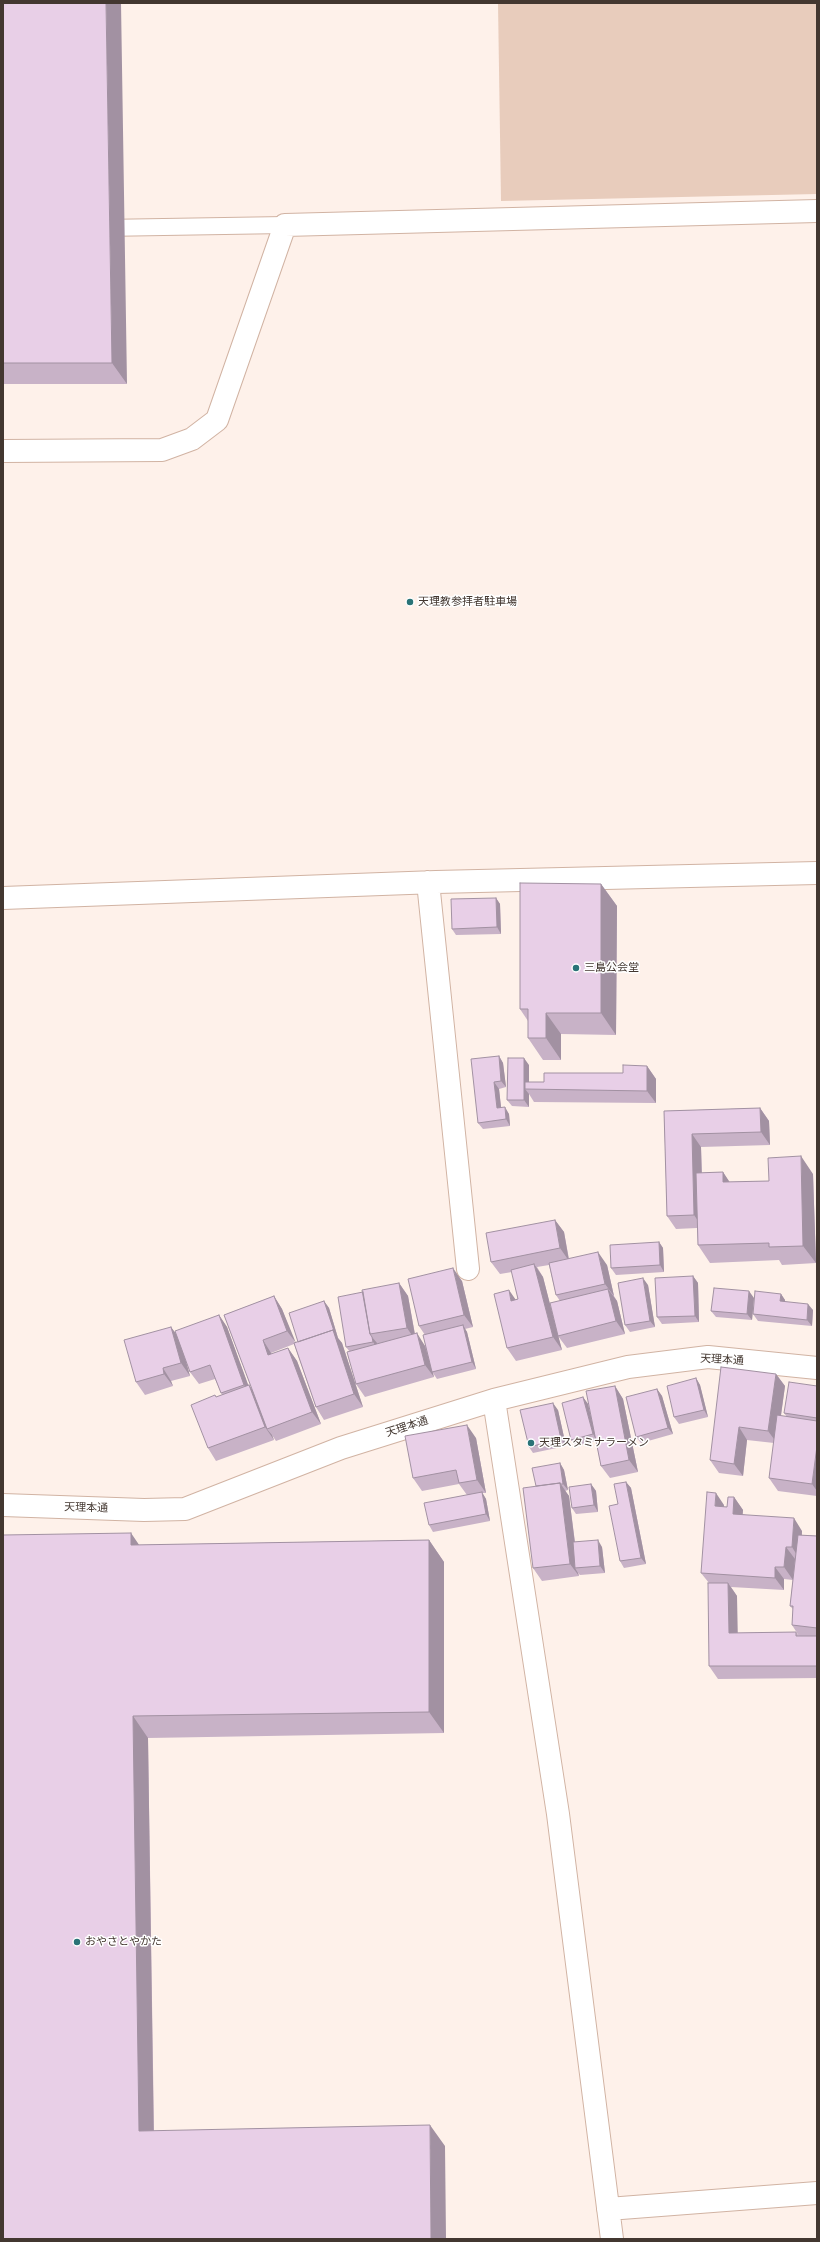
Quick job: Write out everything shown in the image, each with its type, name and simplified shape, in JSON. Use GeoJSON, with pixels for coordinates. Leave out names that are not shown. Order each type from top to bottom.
{"type":"FeatureCollection","features":[{"type":"Feature","properties":{"kind":"street"},"geometry":{"type":"LineString","coordinates":[[3,451],[162,450],[192,439],[217,420],[285,226],[817,211]]}},
{"type":"Feature","properties":{"kind":"street"},"geometry":{"type":"LineString","coordinates":[[3,898],[428,882],[817,873]]}},
{"type":"Feature","properties":{"kind":"street"},"geometry":{"type":"LineString","coordinates":[[428,882],[468,1269]]}},
{"type":"Feature","properties":{"kind":"street","name":"天理本通"},"geometry":{"type":"LineString","coordinates":[[3,1505],[144,1510],[185,1509],[341,1448],[494,1400],[628,1367],[708,1356],[817,1368]]}},
{"type":"Feature","properties":{"kind":"street"},"geometry":{"type":"LineString","coordinates":[[494,1400],[558,1814],[612,2239]]}},
{"type":"Feature","properties":{"kind":"street"},"geometry":{"type":"LineString","coordinates":[[608,2209],[817,2192]]}},
{"type":"Feature","properties":{"kind":"lane"},"geometry":{"type":"LineString","coordinates":[[89,228],[285,226]]}},
{"type":"Feature","properties":{"kind":"shaded area"},"geometry":{"type":"Polygon","coordinates":[[[498,3],[817,3],[817,194],[501,201],[498,3]]]}},
{"type":"Feature","properties":{"kind":"building"},"geometry":{"type":"Polygon","coordinates":[[[3,3],[106,3],[112,363],[3,363],[3,3]]]}},
{"type":"Feature","properties":{"kind":"building","name":"三島公会堂"},"geometry":{"type":"Polygon","coordinates":[[[520,883],[601,884],[601,1013],[546,1013],[546,1038],[528,1038],[528,1009],[520,1009],[520,883]]]}},
{"type":"Feature","properties":{"kind":"building"},"geometry":{"type":"Polygon","coordinates":[[[496,898],[497,927],[452,929],[451,899],[496,898]]]}},
{"type":"Feature","properties":{"kind":"building"},"geometry":{"type":"Polygon","coordinates":[[[499,1056],[501,1081],[494,1082],[497,1108],[505,1107],[506,1119],[478,1123],[471,1059],[499,1056]]]}},
{"type":"Feature","properties":{"kind":"building"},"geometry":{"type":"Polygon","coordinates":[[[508,1058],[524,1058],[524,1100],[507,1100],[508,1058]]]}},
{"type":"Feature","properties":{"kind":"building"},"geometry":{"type":"Polygon","coordinates":[[[623,1065],[647,1066],[647,1091],[525,1089],[525,1082],[544,1082],[544,1073],[623,1073],[623,1065]]]}},
{"type":"Feature","properties":{"kind":"building"},"geometry":{"type":"Polygon","coordinates":[[[760,1108],[761,1132],[692,1134],[694,1215],[667,1216],[664,1111],[760,1108]]]}},
{"type":"Feature","properties":{"kind":"building"},"geometry":{"type":"Polygon","coordinates":[[[801,1156],[803,1246],[769,1247],[769,1243],[698,1245],[696,1173],[723,1172],[723,1182],[769,1181],[768,1158],[801,1156]]]}},
{"type":"Feature","properties":{"kind":"building"},"geometry":{"type":"Polygon","coordinates":[[[555,1220],[560,1248],[491,1262],[486,1233],[555,1220]]]}},
{"type":"Feature","properties":{"kind":"building"},"geometry":{"type":"Polygon","coordinates":[[[659,1242],[660,1265],[611,1268],[610,1245],[659,1242]]]}},
{"type":"Feature","properties":{"kind":"building"},"geometry":{"type":"Polygon","coordinates":[[[598,1252],[605,1284],[556,1295],[549,1263],[598,1252]]]}},
{"type":"Feature","properties":{"kind":"building"},"geometry":{"type":"Polygon","coordinates":[[[534,1264],[553,1337],[507,1348],[494,1294],[509,1290],[511,1301],[518,1299],[511,1270],[534,1264]]]}},
{"type":"Feature","properties":{"kind":"building"},"geometry":{"type":"Polygon","coordinates":[[[453,1268],[464,1315],[419,1326],[408,1279],[453,1268]]]}},
{"type":"Feature","properties":{"kind":"building"},"geometry":{"type":"Polygon","coordinates":[[[693,1276],[695,1316],[657,1317],[655,1278],[693,1276]]]}},
{"type":"Feature","properties":{"kind":"building"},"geometry":{"type":"Polygon","coordinates":[[[643,1278],[650,1321],[625,1325],[618,1283],[643,1278]]]}},
{"type":"Feature","properties":{"kind":"building"},"geometry":{"type":"Polygon","coordinates":[[[399,1283],[407,1328],[370,1334],[362,1290],[399,1283]]]}},
{"type":"Feature","properties":{"kind":"building"},"geometry":{"type":"Polygon","coordinates":[[[714,1288],[749,1291],[747,1314],[711,1311],[714,1288]]]}},
{"type":"Feature","properties":{"kind":"building"},"geometry":{"type":"Polygon","coordinates":[[[608,1289],[616,1321],[558,1336],[550,1303],[608,1289]]]}},
{"type":"Feature","properties":{"kind":"building"},"geometry":{"type":"Polygon","coordinates":[[[755,1291],[781,1294],[780,1301],[808,1304],[807,1320],[753,1314],[755,1291]]]}},
{"type":"Feature","properties":{"kind":"building"},"geometry":{"type":"Polygon","coordinates":[[[363,1292],[370,1334],[373,1342],[346,1347],[338,1297],[363,1292]]]}},
{"type":"Feature","properties":{"kind":"building"},"geometry":{"type":"Polygon","coordinates":[[[274,1296],[287,1331],[263,1340],[268,1355],[288,1348],[312,1412],[267,1429],[224,1315],[274,1296]]]}},
{"type":"Feature","properties":{"kind":"building"},"geometry":{"type":"Polygon","coordinates":[[[324,1301],[334,1331],[333,1330],[298,1342],[289,1313],[324,1301]]]}},
{"type":"Feature","properties":{"kind":"building"},"geometry":{"type":"Polygon","coordinates":[[[219,1315],[244,1385],[221,1393],[210,1365],[190,1372],[175,1331],[219,1315]]]}},
{"type":"Feature","properties":{"kind":"building"},"geometry":{"type":"Polygon","coordinates":[[[463,1325],[472,1362],[432,1372],[423,1335],[463,1325]]]}},
{"type":"Feature","properties":{"kind":"building"},"geometry":{"type":"Polygon","coordinates":[[[171,1327],[181,1363],[163,1368],[164,1374],[136,1382],[124,1340],[171,1327]]]}},
{"type":"Feature","properties":{"kind":"building"},"geometry":{"type":"Polygon","coordinates":[[[333,1330],[354,1394],[316,1407],[294,1343],[333,1330]]]}},
{"type":"Feature","properties":{"kind":"building"},"geometry":{"type":"Polygon","coordinates":[[[417,1333],[425,1365],[356,1384],[347,1352],[417,1333]]]}},
{"type":"Feature","properties":{"kind":"building"},"geometry":{"type":"Polygon","coordinates":[[[721,1367],[776,1374],[768,1431],[739,1427],[734,1464],[710,1460],[721,1367]]]}},
{"type":"Feature","properties":{"kind":"building"},"geometry":{"type":"Polygon","coordinates":[[[696,1378],[704,1410],[674,1417],[667,1386],[696,1378]]]}},
{"type":"Feature","properties":{"kind":"building"},"geometry":{"type":"Polygon","coordinates":[[[789,1382],[817,1386],[817,1418],[784,1413],[789,1382]]]}},
{"type":"Feature","properties":{"kind":"building"},"geometry":{"type":"Polygon","coordinates":[[[249,1385],[265,1427],[208,1448],[191,1405],[215,1395],[216,1397],[249,1385]]]}},
{"type":"Feature","properties":{"kind":"building"},"geometry":{"type":"Polygon","coordinates":[[[615,1386],[629,1460],[601,1466],[586,1391],[615,1386]]]}},
{"type":"Feature","properties":{"kind":"building"},"geometry":{"type":"Polygon","coordinates":[[[657,1389],[668,1428],[636,1437],[626,1397],[657,1389]]]}},
{"type":"Feature","properties":{"kind":"building"},"geometry":{"type":"Polygon","coordinates":[[[583,1397],[593,1434],[571,1440],[562,1403],[583,1397]]]}},
{"type":"Feature","properties":{"kind":"building"},"geometry":{"type":"Polygon","coordinates":[[[553,1403],[561,1439],[529,1447],[520,1410],[553,1403]]]}},
{"type":"Feature","properties":{"kind":"building"},"geometry":{"type":"Polygon","coordinates":[[[777,1415],[817,1421],[817,1446],[812,1484],[769,1478],[777,1415]]]}},
{"type":"Feature","properties":{"kind":"building"},"geometry":{"type":"Polygon","coordinates":[[[467,1425],[477,1480],[459,1483],[456,1470],[413,1478],[405,1436],[467,1425]]]}},
{"type":"Feature","properties":{"kind":"building"},"geometry":{"type":"Polygon","coordinates":[[[560,1463],[563,1484],[560,1483],[536,1486],[532,1468],[560,1463]]]}},
{"type":"Feature","properties":{"kind":"building"},"geometry":{"type":"Polygon","coordinates":[[[626,1482],[641,1558],[620,1561],[609,1506],[618,1504],[614,1484],[626,1482]]]}},
{"type":"Feature","properties":{"kind":"building"},"geometry":{"type":"Polygon","coordinates":[[[560,1483],[570,1564],[533,1568],[523,1488],[560,1483]]]}},
{"type":"Feature","properties":{"kind":"building"},"geometry":{"type":"Polygon","coordinates":[[[591,1484],[594,1505],[572,1508],[569,1487],[591,1484]]]}},
{"type":"Feature","properties":{"kind":"building"},"geometry":{"type":"Polygon","coordinates":[[[482,1492],[486,1514],[429,1525],[424,1503],[482,1492]]]}},
{"type":"Feature","properties":{"kind":"building"},"geometry":{"type":"Polygon","coordinates":[[[707,1492],[716,1493],[715,1506],[727,1507],[728,1497],[734,1497],[733,1514],[794,1518],[792,1547],[786,1547],[784,1567],[775,1567],[775,1578],[701,1573],[707,1492]]]}},
{"type":"Feature","properties":{"kind":"building","name":"おやさとやかた"},"geometry":{"type":"Polygon","coordinates":[[[131,1533],[131,1545],[429,1540],[429,1712],[133,1716],[139,2131],[430,2125],[431,2239],[3,2239],[3,1535],[131,1533]]]}},
{"type":"Feature","properties":{"kind":"building"},"geometry":{"type":"Polygon","coordinates":[[[798,1535],[817,1536],[817,1628],[792,1625],[793,1606],[790,1606],[798,1535]]]}},
{"type":"Feature","properties":{"kind":"building"},"geometry":{"type":"Polygon","coordinates":[[[598,1540],[600,1566],[575,1568],[573,1542],[598,1540]]]}},
{"type":"Feature","properties":{"kind":"building"},"geometry":{"type":"Polygon","coordinates":[[[708,1583],[728,1583],[729,1633],[796,1632],[796,1636],[817,1636],[817,1666],[709,1666],[708,1583]]]}},
{"type":"Feature","properties":{"kind":"place","name":"天理教参拝者駐車場"},"geometry":{"type":"Point","coordinates":[410,602]}},
{"type":"Feature","properties":{"kind":"place","name":"三島公会堂"},"geometry":{"type":"Point","coordinates":[576,968]}},
{"type":"Feature","properties":{"kind":"place","name":"天理スタミナラーメン"},"geometry":{"type":"Point","coordinates":[531,1443]}},
{"type":"Feature","properties":{"kind":"place","name":"おやさとやかた"},"geometry":{"type":"Point","coordinates":[77,1942]}}]}
